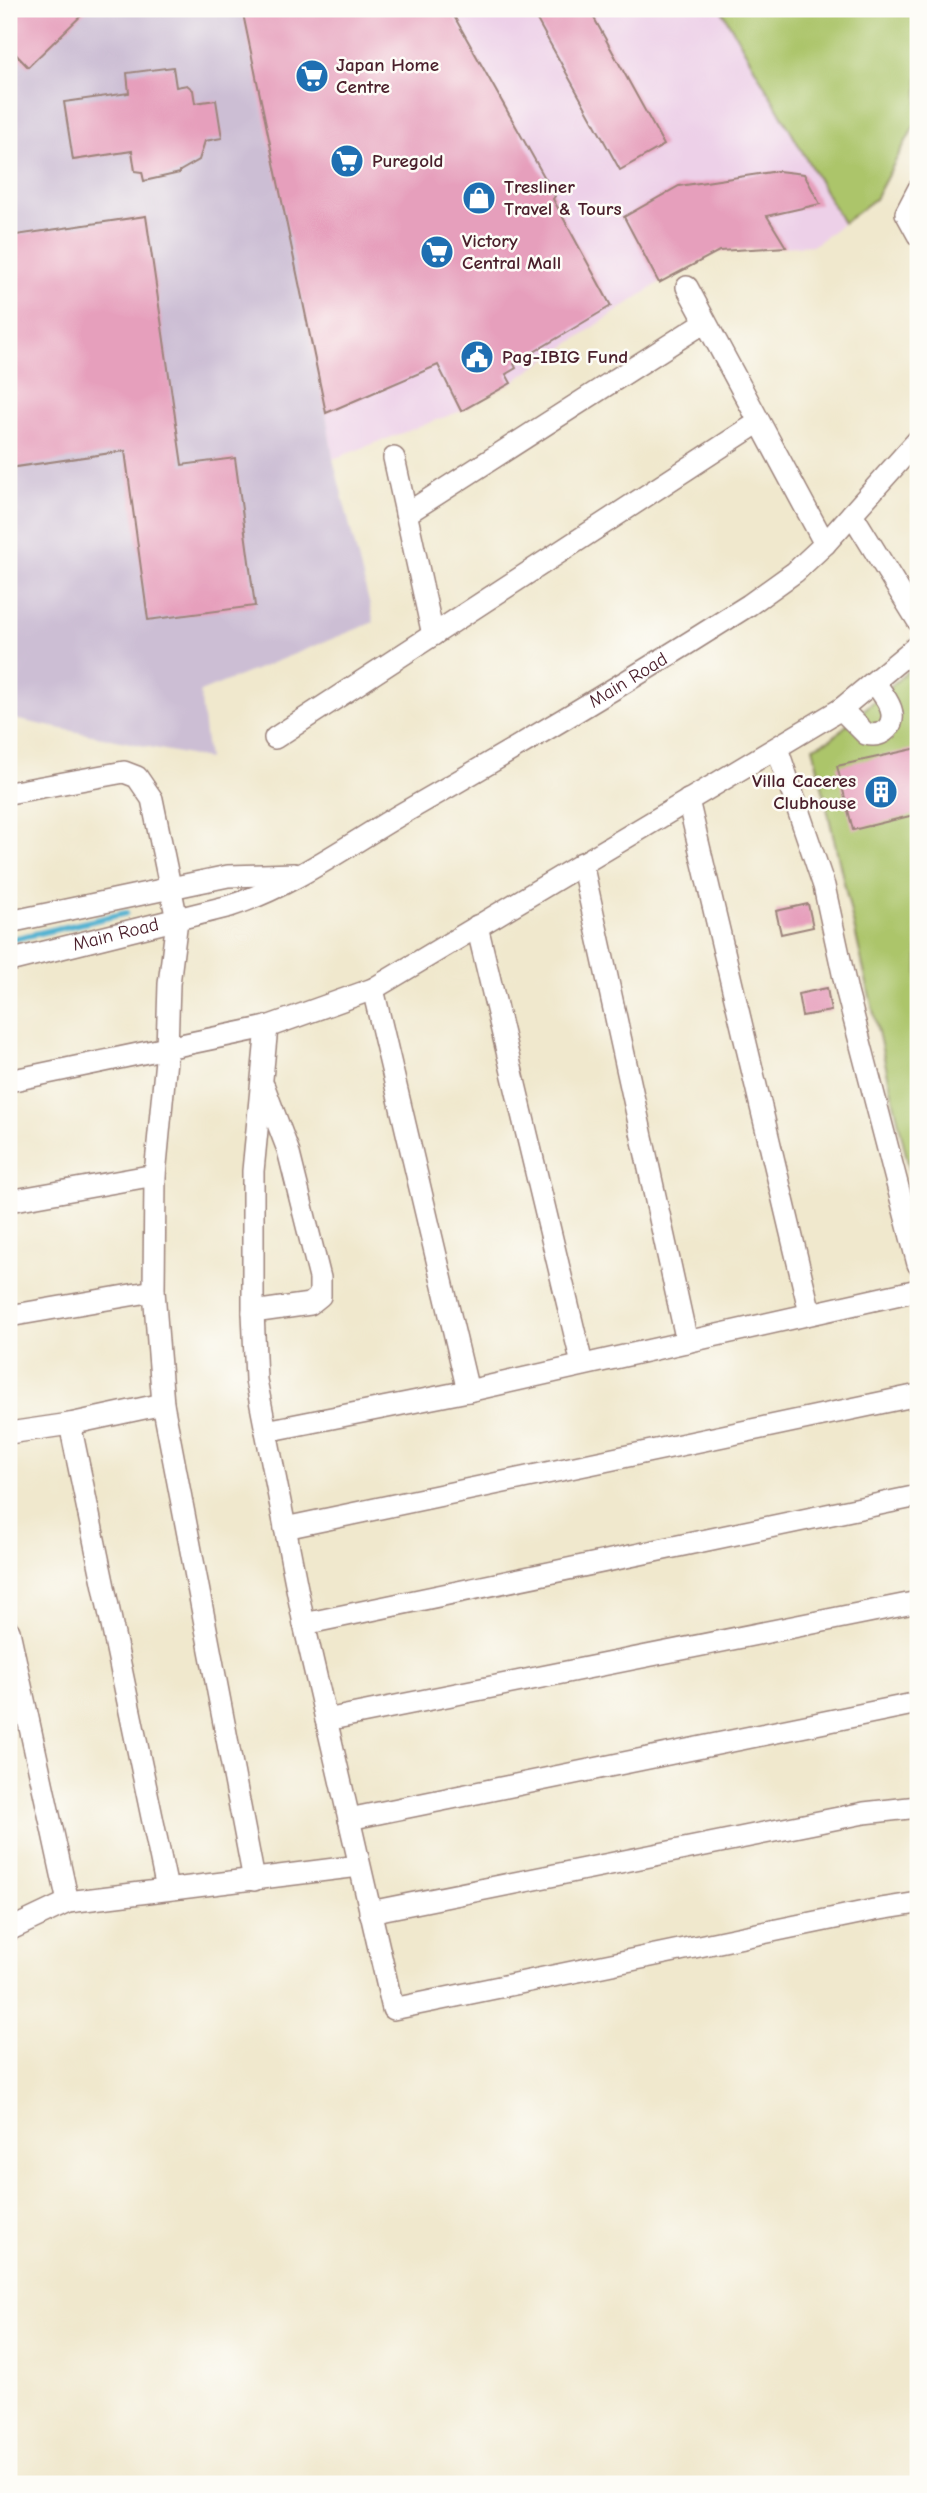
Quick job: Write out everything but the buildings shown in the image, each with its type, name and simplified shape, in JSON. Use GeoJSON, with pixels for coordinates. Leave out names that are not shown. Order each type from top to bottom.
{"type":"FeatureCollection","features":[{"type":"Feature","properties":{"kind":"street"},"geometry":{"type":"LineString","coordinates":[[918,190],[906,213],[918,235]]}},
{"type":"Feature","properties":{"kind":"street"},"geometry":{"type":"LineString","coordinates":[[687,287],[825,544]]}},
{"type":"Feature","properties":{"kind":"street"},"geometry":{"type":"LineString","coordinates":[[406,513],[705,322]]}},
{"type":"Feature","properties":{"kind":"street"},"geometry":{"type":"LineString","coordinates":[[275,738],[759,422]]}},
{"type":"Feature","properties":{"kind":"street","name":"Main Road"},"geometry":{"type":"LineString","coordinates":[[9,961],[255,898],[299,874],[447,789],[686,645],[795,572],[825,544],[918,440]]}},
{"type":"Feature","properties":{"kind":"street"},"geometry":{"type":"LineString","coordinates":[[394,458],[433,635]]}},
{"type":"Feature","properties":{"kind":"street"},"geometry":{"type":"LineString","coordinates":[[852,514],[918,621]]}},
{"type":"Feature","properties":{"kind":"street"},"geometry":{"type":"LineString","coordinates":[[9,1081],[267,1027],[373,989],[841,709],[918,645]]}},
{"type":"Feature","properties":{"kind":"street"},"geometry":{"type":"LineString","coordinates":[[841,709],[866,734],[878,735],[883,732],[891,723],[892,710],[875,682]]}},
{"type":"Feature","properties":{"kind":"street"},"geometry":{"type":"LineString","coordinates":[[778,748],[824,886],[847,992],[918,1264]]}},
{"type":"Feature","properties":{"kind":"street"},"geometry":{"type":"LineString","coordinates":[[9,793],[124,772],[136,777],[152,799],[177,920],[169,984],[167,1049],[155,1175],[154,1291],[163,1404],[254,1880]]}},
{"type":"Feature","properties":{"kind":"street"},"geometry":{"type":"LineString","coordinates":[[688,800],[810,1312]]}},
{"type":"Feature","properties":{"kind":"street"},"geometry":{"type":"LineString","coordinates":[[582,863],[687,1342]]}},
{"type":"Feature","properties":{"kind":"street","name":"Main Road"},"geometry":{"type":"LineString","coordinates":[[9,922],[228,876],[299,874]]}},
{"type":"Feature","properties":{"kind":"street"},"geometry":{"type":"LineString","coordinates":[[477,926],[582,1364]]}},
{"type":"Feature","properties":{"kind":"street"},"geometry":{"type":"LineString","coordinates":[[373,989],[468,1391]]}},
{"type":"Feature","properties":{"kind":"street"},"geometry":{"type":"LineString","coordinates":[[267,1027],[253,1171],[256,1380],[304,1624],[393,2008],[918,1903]]}},
{"type":"Feature","properties":{"kind":"street"},"geometry":{"type":"LineString","coordinates":[[253,1312],[310,1304],[320,1296],[320,1278],[288,1150],[262,1083]]}},
{"type":"Feature","properties":{"kind":"street"},"geometry":{"type":"LineString","coordinates":[[9,1201],[155,1175]]}},
{"type":"Feature","properties":{"kind":"street"},"geometry":{"type":"LineString","coordinates":[[266,1431],[468,1391],[810,1312],[918,1290]]}},
{"type":"Feature","properties":{"kind":"street"},"geometry":{"type":"LineString","coordinates":[[9,1316],[154,1291]]}},
{"type":"Feature","properties":{"kind":"street"},"geometry":{"type":"LineString","coordinates":[[285,1528],[918,1395]]}},
{"type":"Feature","properties":{"kind":"street"},"geometry":{"type":"LineString","coordinates":[[9,1433],[70,1424],[163,1404]]}},
{"type":"Feature","properties":{"kind":"street"},"geometry":{"type":"LineString","coordinates":[[70,1424],[167,1889]]}},
{"type":"Feature","properties":{"kind":"street"},"geometry":{"type":"LineString","coordinates":[[304,1624],[918,1496]]}},
{"type":"Feature","properties":{"kind":"street"},"geometry":{"type":"LineString","coordinates":[[326,1720],[918,1602]]}},
{"type":"Feature","properties":{"kind":"street"},"geometry":{"type":"LineString","coordinates":[[9,1631],[68,1902]]}},
{"type":"Feature","properties":{"kind":"street"},"geometry":{"type":"LineString","coordinates":[[349,1819],[918,1703]]}},
{"type":"Feature","properties":{"kind":"street"},"geometry":{"type":"LineString","coordinates":[[370,1912],[864,1813],[918,1807]]}},
{"type":"Feature","properties":{"kind":"street"},"geometry":{"type":"LineString","coordinates":[[9,1930],[68,1902],[359,1866]]}},
{"type":"Feature","properties":{"kind":"shaded area"},"geometry":{"type":"Polygon","coordinates":[[[9,9],[241,9],[242,12],[326,413],[333,459],[374,622],[200,692],[208,759],[9,718],[9,9]]]}},
{"type":"Feature","properties":{"kind":"shaded area"},"geometry":{"type":"Polygon","coordinates":[[[241,9],[918,9],[918,119],[875,199],[814,245],[719,251],[659,283],[511,383],[461,411],[333,459],[326,413],[241,9]]]}},
{"type":"Feature","properties":{"kind":"green space"},"geometry":{"type":"Polygon","coordinates":[[[721,9],[918,9],[918,119],[875,199],[843,223],[721,9]]]}},
{"type":"Feature","properties":{"kind":"green space"},"geometry":{"type":"Polygon","coordinates":[[[918,662],[918,1207],[813,747],[831,739],[918,662]]]}},
{"type":"Feature","properties":{"kind":"waterway"},"geometry":{"type":"LineString","coordinates":[[9,940],[126,913]]}},
{"type":"Feature","properties":{"kind":"place","name":"Japan Home Centre"},"geometry":{"type":"Point","coordinates":[312,76]}},
{"type":"Feature","properties":{"kind":"place","name":"Puregold"},"geometry":{"type":"Point","coordinates":[347,161]}},
{"type":"Feature","properties":{"kind":"place","name":"Tresliner Travel & Tours"},"geometry":{"type":"Point","coordinates":[479,198]}},
{"type":"Feature","properties":{"kind":"place","name":"Victory Central Mall"},"geometry":{"type":"Point","coordinates":[437,252]}},
{"type":"Feature","properties":{"kind":"place","name":"Pag-IBIG Fund"},"geometry":{"type":"Point","coordinates":[477,357]}},
{"type":"Feature","properties":{"kind":"place","name":"Villa Caceres Clubhouse"},"geometry":{"type":"Point","coordinates":[881,792]}}]}
